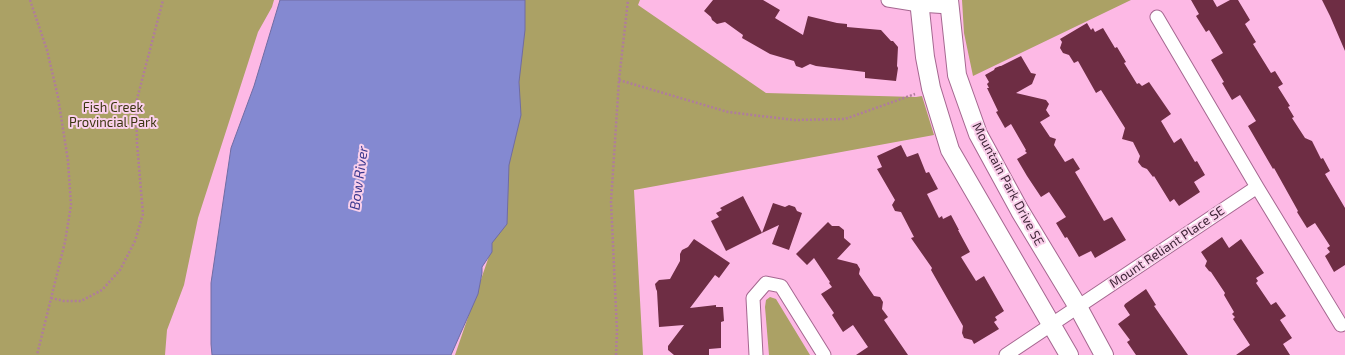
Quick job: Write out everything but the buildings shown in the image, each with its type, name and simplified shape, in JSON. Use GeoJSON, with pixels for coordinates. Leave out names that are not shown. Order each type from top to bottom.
{"type":"FeatureCollection","features":[{"type":"Feature","properties":{"kind":"street"},"geometry":{"type":"LineString","coordinates":[[888,0],[919,3],[949,3]]}},
{"type":"Feature","properties":{"kind":"street"},"geometry":{"type":"LineString","coordinates":[[919,3],[925,57],[931,88],[950,150],[1069,355]]}},
{"type":"Feature","properties":{"kind":"street","name":"Mountain Park Drive SE"},"geometry":{"type":"LineString","coordinates":[[949,3],[957,75],[978,134],[1020,211],[1078,307],[1104,355]]}},
{"type":"Feature","properties":{"kind":"street"},"geometry":{"type":"LineString","coordinates":[[1157,16],[1257,187],[1341,325]]}},
{"type":"Feature","properties":{"kind":"street","name":"Mount Reliant Place SE"},"geometry":{"type":"LineString","coordinates":[[1006,355],[1257,187]]}},
{"type":"Feature","properties":{"kind":"street"},"geometry":{"type":"LineString","coordinates":[[756,355],[753,298],[766,283],[781,286],[824,355]]}},
{"type":"Feature","properties":{"kind":"path"},"geometry":{"type":"LineString","coordinates":[[30,0],[47,50],[58,97],[66,144],[71,205],[70,215],[37,355]]}},
{"type":"Feature","properties":{"kind":"path"},"geometry":{"type":"LineString","coordinates":[[51,298],[64,301],[81,301],[102,290],[120,270],[135,242],[143,214],[137,143],[136,103],[163,0]]}},
{"type":"Feature","properties":{"kind":"path"},"geometry":{"type":"LineString","coordinates":[[616,355],[617,330],[611,202],[619,80],[628,0]]}},
{"type":"Feature","properties":{"kind":"path"},"geometry":{"type":"LineString","coordinates":[[619,80],[728,112],[794,120],[845,119],[931,88]]}},
{"type":"Feature","properties":{"kind":"green space","name":"Fish Creek Provincial Park"},"geometry":{"type":"Polygon","coordinates":[[[0,0],[274,0],[272,7],[258,32],[198,218],[184,285],[167,330],[165,355],[0,355],[0,0]]]}},
{"type":"Feature","properties":{"kind":"green space"},"geometry":{"type":"Polygon","coordinates":[[[523,0],[640,0],[638,5],[766,93],[922,96],[934,135],[634,190],[643,355],[455,355],[488,259],[503,190],[523,0]]]}},
{"type":"Feature","properties":{"kind":"green space"},"geometry":{"type":"Polygon","coordinates":[[[962,0],[1131,0],[973,76],[964,33],[962,0]]]}},
{"type":"Feature","properties":{"kind":"green space"},"geometry":{"type":"Polygon","coordinates":[[[770,297],[776,299],[810,355],[769,355],[765,307],[766,300],[770,297]]]}},
{"type":"Feature","properties":{"kind":"water","name":"Bow River"},"geometry":{"type":"Polygon","coordinates":[[[280,0],[525,0],[525,30],[519,82],[521,115],[509,165],[507,224],[492,243],[492,252],[482,267],[478,294],[451,355],[212,355],[211,283],[231,148],[254,86],[280,0]]]}}]}
